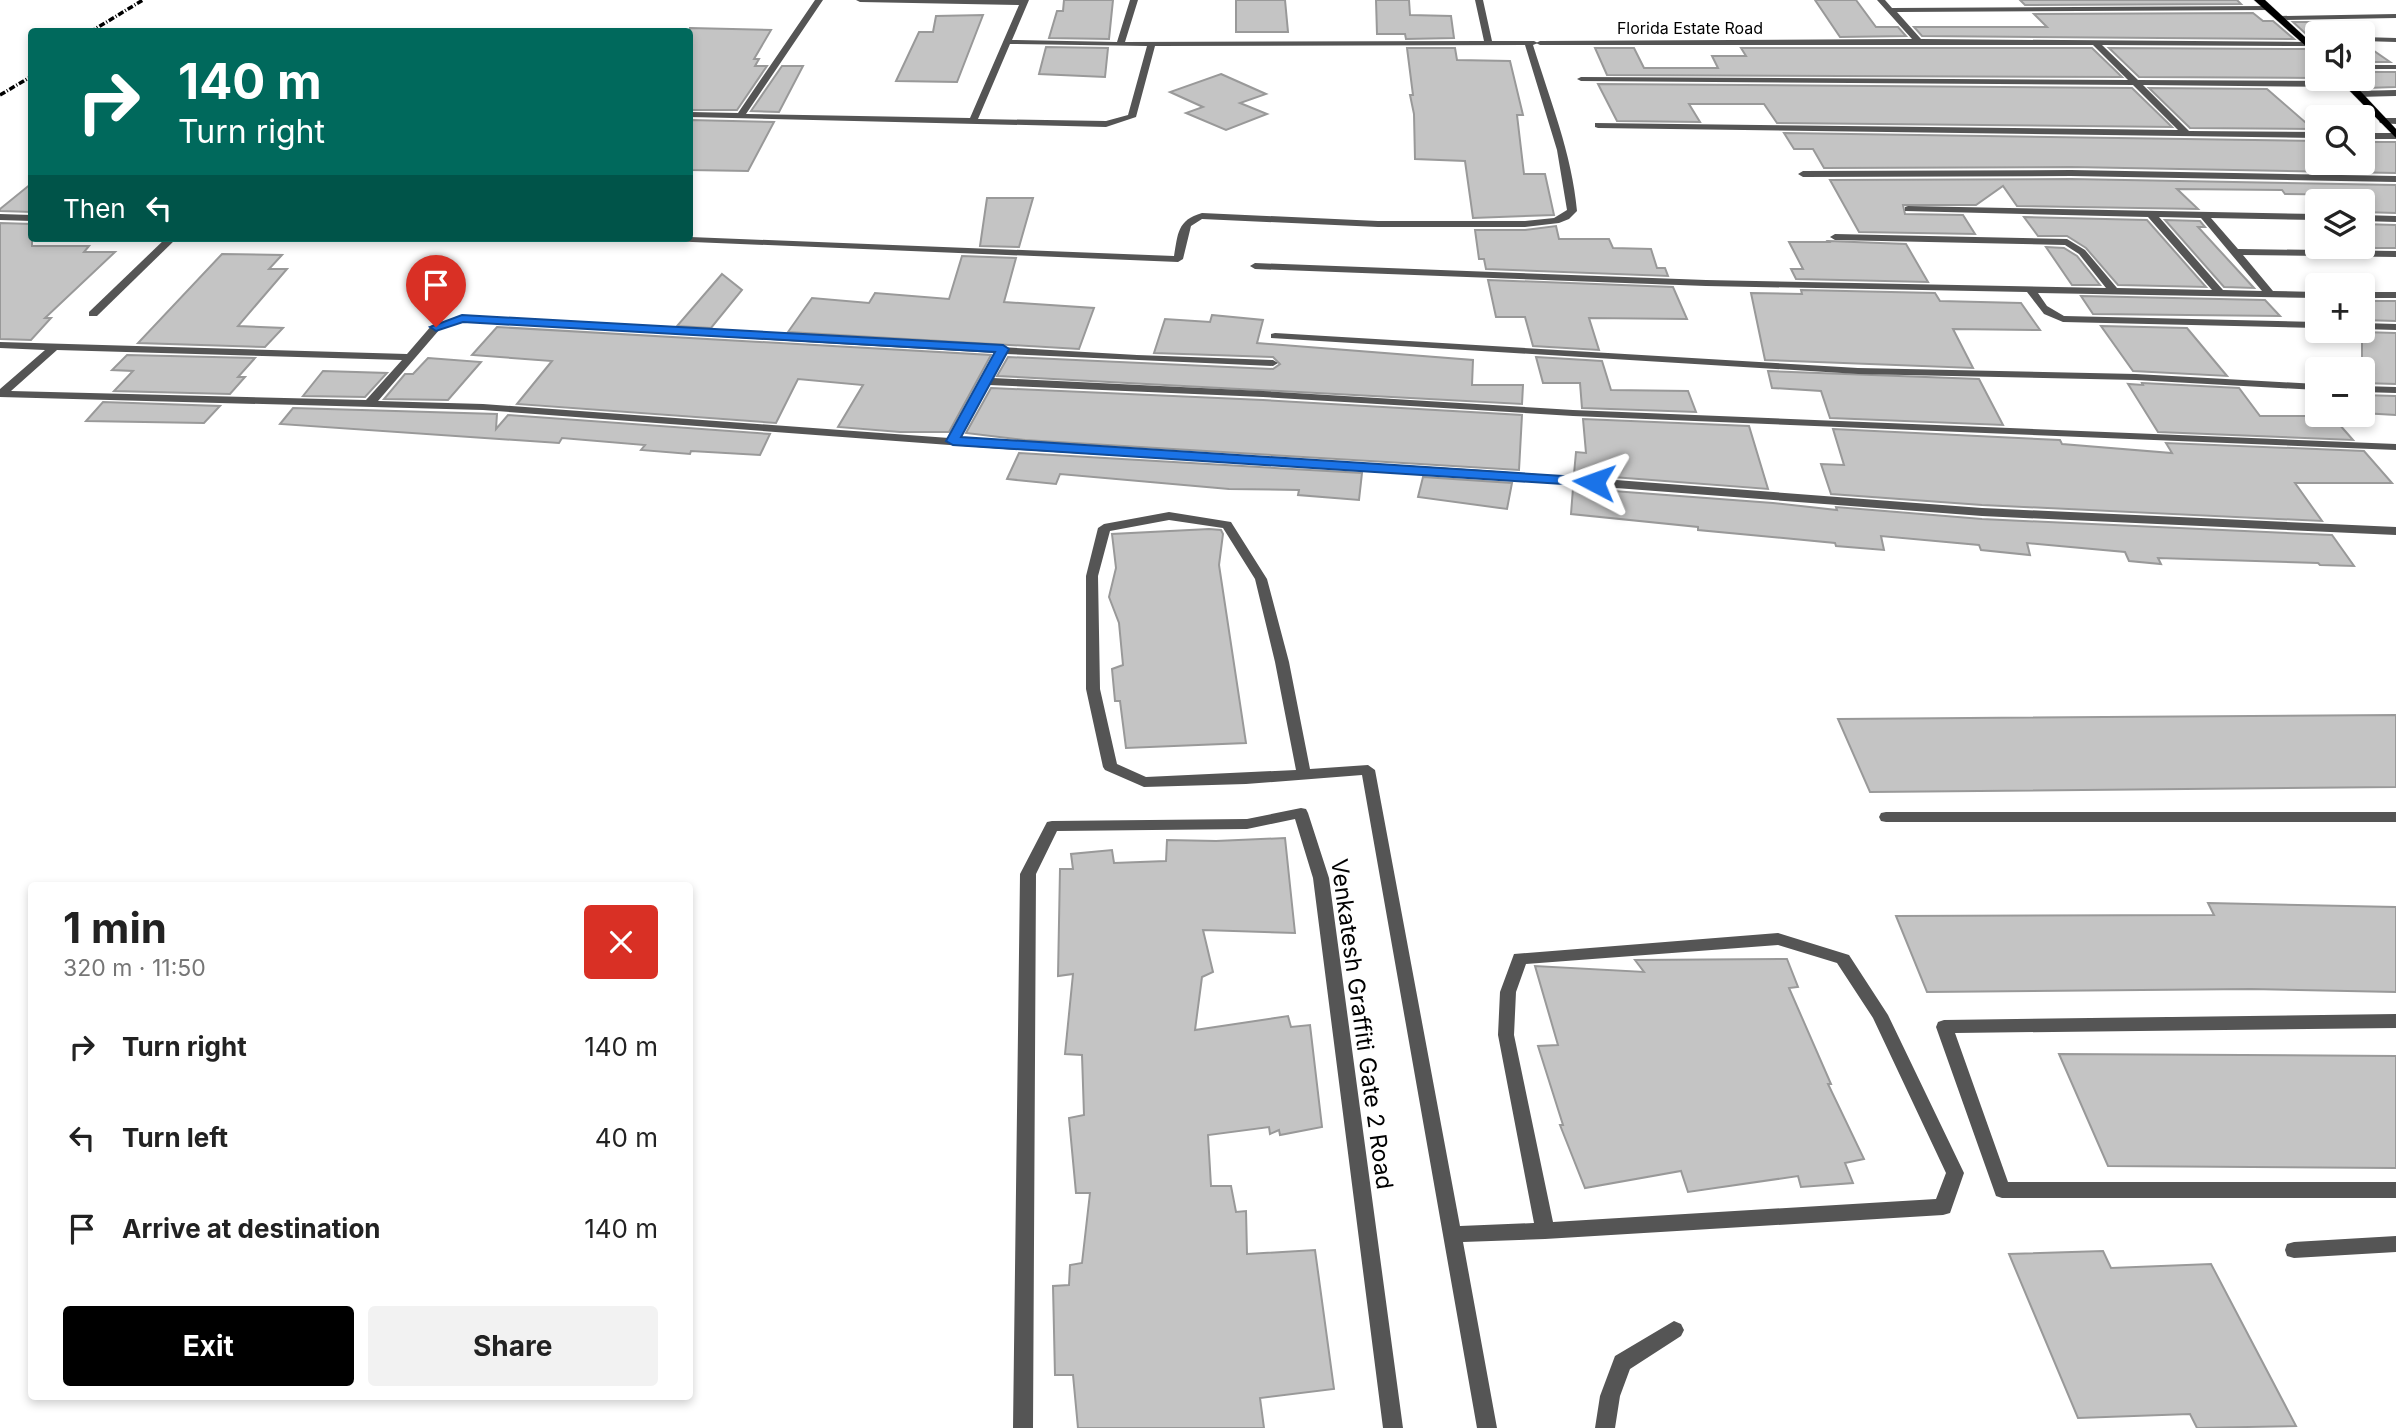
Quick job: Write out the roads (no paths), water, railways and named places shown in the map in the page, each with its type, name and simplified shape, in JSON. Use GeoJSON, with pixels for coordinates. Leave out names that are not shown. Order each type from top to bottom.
{"type":"FeatureCollection","features":[{"type":"Feature","properties":{"kind":"main road"},"geometry":{"type":"LineString","coordinates":[[2263,4],[2304,42]]}},
{"type":"Feature","properties":{"kind":"main road"},"geometry":{"type":"LineString","coordinates":[[2354,91],[2396,136]]}},
{"type":"Feature","properties":{"kind":"street"},"geometry":{"type":"LineString","coordinates":[[741,115],[819,0]]}},
{"type":"Feature","properties":{"kind":"street"},"geometry":{"type":"LineString","coordinates":[[860,0],[1024,2],[973,121]]}},
{"type":"Feature","properties":{"kind":"street"},"geometry":{"type":"LineString","coordinates":[[1120,44],[1134,0]]}},
{"type":"Feature","properties":{"kind":"street"},"geometry":{"type":"LineString","coordinates":[[1479,0],[1489,43]]}},
{"type":"Feature","properties":{"kind":"street"},"geometry":{"type":"LineString","coordinates":[[1881,0],[1919,41]]}},
{"type":"Feature","properties":{"kind":"street"},"geometry":{"type":"LineString","coordinates":[[1890,9],[2263,4]]}},
{"type":"Feature","properties":{"kind":"street"},"geometry":{"type":"LineString","coordinates":[[2279,18],[2396,16]]}},
{"type":"Feature","properties":{"kind":"street"},"geometry":{"type":"LineString","coordinates":[[2375,39],[2396,40]]}},
{"type":"Feature","properties":{"kind":"street","name":"Florida Estate Road"},"geometry":{"type":"LineString","coordinates":[[1007,42],[2304,42]]}},
{"type":"Feature","properties":{"kind":"street"},"geometry":{"type":"LineString","coordinates":[[693,240],[1178,259],[1187,222],[1191,218],[1202,216],[1378,224],[1525,224],[1556,221],[1572,211],[1572,197],[1553,121],[1528,43]]}},
{"type":"Feature","properties":{"kind":"street"},"geometry":{"type":"LineString","coordinates":[[2096,43],[2187,134]]}},
{"type":"Feature","properties":{"kind":"street"},"geometry":{"type":"LineString","coordinates":[[693,115],[1106,124],[1132,117],[1152,44]]}},
{"type":"Feature","properties":{"kind":"street"},"geometry":{"type":"LineString","coordinates":[[2375,67],[2396,67]]}},
{"type":"Feature","properties":{"kind":"street"},"geometry":{"type":"LineString","coordinates":[[1581,79],[2138,84],[2305,82]]}},
{"type":"Feature","properties":{"kind":"street"},"geometry":{"type":"LineString","coordinates":[[2357,94],[2396,93]]}},
{"type":"Feature","properties":{"kind":"street"},"geometry":{"type":"LineString","coordinates":[[2383,121],[2396,121]]}},
{"type":"Feature","properties":{"kind":"street"},"geometry":{"type":"LineString","coordinates":[[1598,125],[2305,135]]}},
{"type":"Feature","properties":{"kind":"street"},"geometry":{"type":"LineString","coordinates":[[2375,136],[2396,136]]}},
{"type":"Feature","properties":{"kind":"street"},"geometry":{"type":"LineString","coordinates":[[1803,174],[2071,173],[2396,179]]}},
{"type":"Feature","properties":{"kind":"street"},"geometry":{"type":"LineString","coordinates":[[1908,209],[2305,217]]}},
{"type":"Feature","properties":{"kind":"street"},"geometry":{"type":"LineString","coordinates":[[2152,215],[2220,293]]}},
{"type":"Feature","properties":{"kind":"street"},"geometry":{"type":"LineString","coordinates":[[2204,215],[2271,295]]}},
{"type":"Feature","properties":{"kind":"street"},"geometry":{"type":"LineString","coordinates":[[0,217],[28,218]]}},
{"type":"Feature","properties":{"kind":"street"},"geometry":{"type":"LineString","coordinates":[[2375,218],[2396,219]]}},
{"type":"Feature","properties":{"kind":"street"},"geometry":{"type":"LineString","coordinates":[[1836,237],[2067,242],[2082,252],[2114,292]]}},
{"type":"Feature","properties":{"kind":"street"},"geometry":{"type":"LineString","coordinates":[[93,314],[168,242]]}},
{"type":"Feature","properties":{"kind":"street"},"geometry":{"type":"LineString","coordinates":[[2235,252],[2396,254]]}},
{"type":"Feature","properties":{"kind":"street"},"geometry":{"type":"LineString","coordinates":[[1255,266],[1706,283],[2305,295]]}},
{"type":"Feature","properties":{"kind":"street"},"geometry":{"type":"LineString","coordinates":[[2031,290],[2049,315],[2063,319],[2305,325]]}},
{"type":"Feature","properties":{"kind":"street"},"geometry":{"type":"LineString","coordinates":[[2375,295],[2396,295]]}},
{"type":"Feature","properties":{"kind":"street"},"geometry":{"type":"LineString","coordinates":[[370,403],[436,327],[462,318],[1273,363]]}},
{"type":"Feature","properties":{"kind":"street"},"geometry":{"type":"LineString","coordinates":[[2375,326],[2396,327]]}},
{"type":"Feature","properties":{"kind":"street"},"geometry":{"type":"LineString","coordinates":[[1275,335],[1858,371],[2136,377],[2305,386]]}},
{"type":"Feature","properties":{"kind":"street"},"geometry":{"type":"LineString","coordinates":[[0,345],[410,357]]}},
{"type":"Feature","properties":{"kind":"street"},"geometry":{"type":"LineString","coordinates":[[0,394],[55,346]]}},
{"type":"Feature","properties":{"kind":"street"},"geometry":{"type":"LineString","coordinates":[[953,441],[1003,349]]}},
{"type":"Feature","properties":{"kind":"street"},"geometry":{"type":"LineString","coordinates":[[985,381],[1276,394],[1573,414],[2396,447]]}},
{"type":"Feature","properties":{"kind":"street"},"geometry":{"type":"LineString","coordinates":[[2375,389],[2396,390]]}},
{"type":"Feature","properties":{"kind":"street"},"geometry":{"type":"LineString","coordinates":[[0,394],[483,407],[953,441],[1483,474],[1982,512],[2396,531]]}},
{"type":"Feature","properties":{"kind":"street"},"geometry":{"type":"LineString","coordinates":[[1304,775],[1282,663],[1261,579],[1227,525],[1169,516],[1104,528],[1092,576],[1093,689],[1110,767],[1144,782],[1304,775],[1368,770],[1487,1428]]}},
{"type":"Feature","properties":{"kind":"street","name":"Venkatesh Graffiti Gate 2 Road"},"geometry":{"type":"LineString","coordinates":[[1023,1428],[1028,874],[1052,826],[1247,824],[1301,813],[1321,878],[1393,1428]]}},
{"type":"Feature","properties":{"kind":"street"},"geometry":{"type":"LineString","coordinates":[[1886,817],[2396,817]]}},
{"type":"Feature","properties":{"kind":"street"},"geometry":{"type":"LineString","coordinates":[[1451,1234],[1545,1231],[1943,1207],[1955,1173],[1880,1015],[1843,959],[1778,939],[1520,958],[1508,992],[1506,1035],[1545,1231]]}},
{"type":"Feature","properties":{"kind":"street"},"geometry":{"type":"LineString","coordinates":[[2396,1021],[1944,1027],[2002,1190],[2396,1190]]}},
{"type":"Feature","properties":{"kind":"street"},"geometry":{"type":"LineString","coordinates":[[2294,1250],[2396,1244]]}},
{"type":"Feature","properties":{"kind":"street"},"geometry":{"type":"LineString","coordinates":[[1605,1428],[1610,1396],[1622,1363],[1674,1330]]}},
{"type":"Feature","properties":{"kind":"railway"},"geometry":{"type":"LineString","coordinates":[[97,28],[143,0]]}},
{"type":"Feature","properties":{"kind":"railway"},"geometry":{"type":"LineString","coordinates":[[0,95],[28,78]]}}]}
